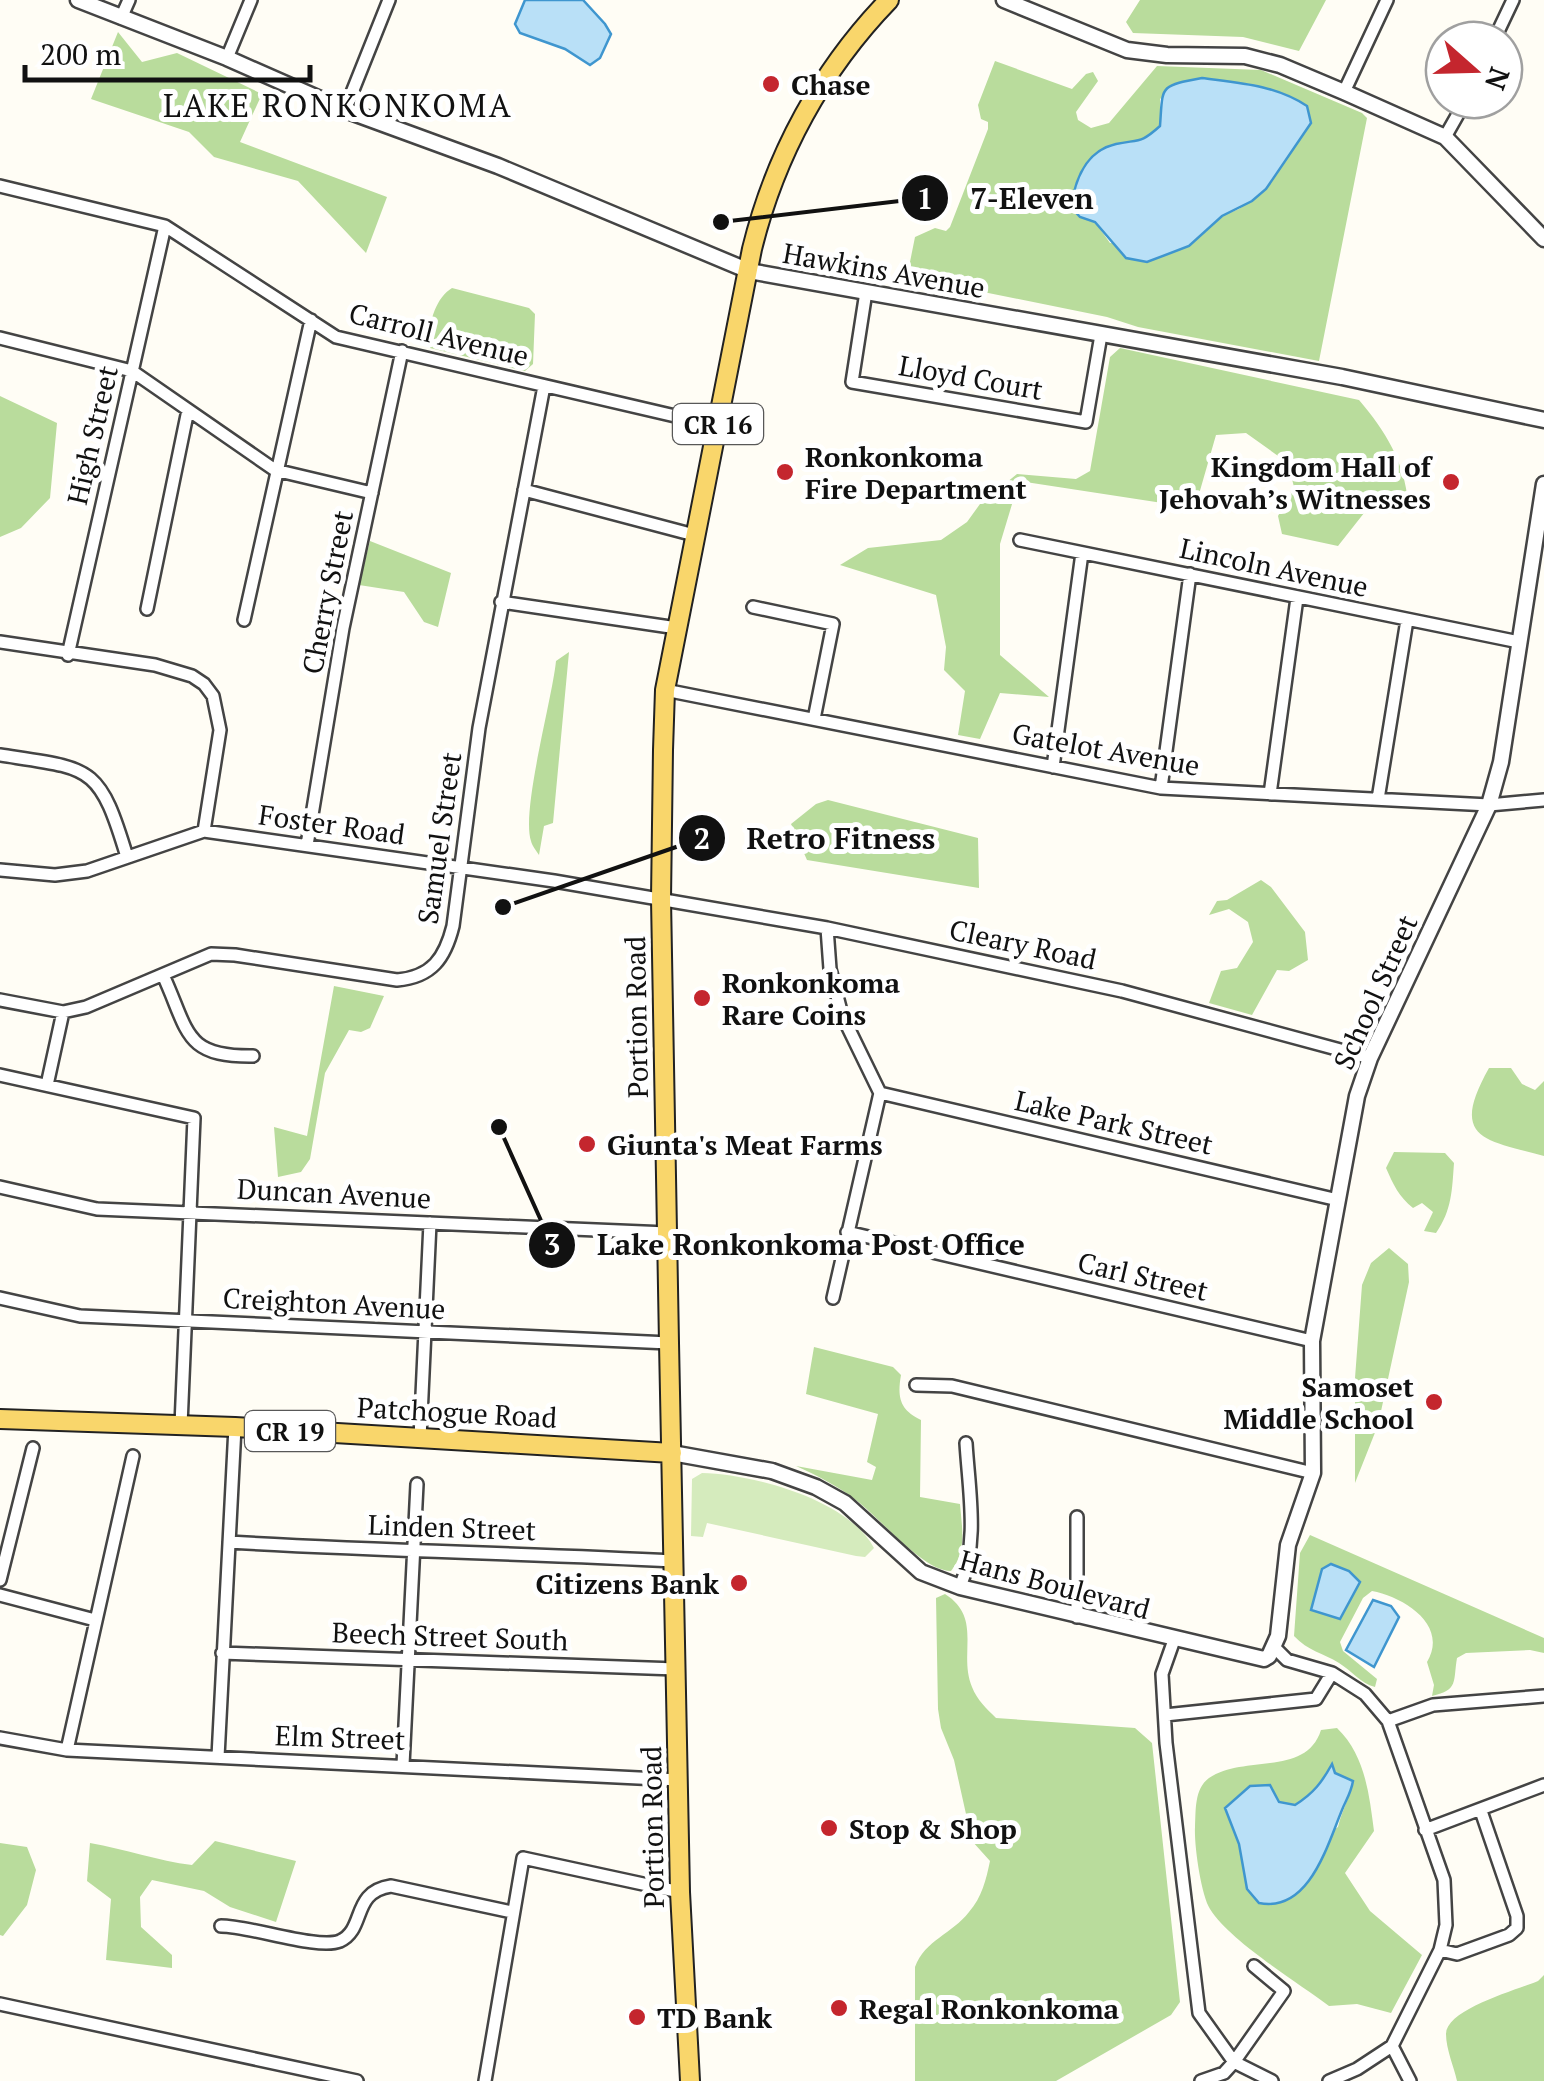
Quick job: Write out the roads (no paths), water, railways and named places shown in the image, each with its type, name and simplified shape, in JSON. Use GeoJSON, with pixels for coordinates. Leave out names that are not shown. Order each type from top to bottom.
{"type":"FeatureCollection","features":[{"type":"Feature","properties":{"kind":"main road","name":"Portion Road"},"geometry":{"type":"LineString","coordinates":[[690,2081],[680,1892],[668,1343],[661,898],[665,690],[766,195],[818,92],[856,36],[890,0]]}},
{"type":"Feature","properties":{"kind":"main road","name":"Patchogue Road"},"geometry":{"type":"LineString","coordinates":[[0,1419],[180,1425],[672,1453]]}},
{"type":"Feature","properties":{"kind":"street","name":"Hawkins Avenue"},"geometry":{"type":"LineString","coordinates":[[78,0],[227,58],[344,110],[498,166],[748,271],[1342,376],[1544,420]]}},
{"type":"Feature","properties":{"kind":"street"},"geometry":{"type":"LineString","coordinates":[[121,18],[129,0]]}},
{"type":"Feature","properties":{"kind":"street"},"geometry":{"type":"LineString","coordinates":[[227,58],[251,0]]}},
{"type":"Feature","properties":{"kind":"street"},"geometry":{"type":"LineString","coordinates":[[344,110],[389,0]]}},
{"type":"Feature","properties":{"kind":"street"},"geometry":{"type":"LineString","coordinates":[[1004,0],[1126,50],[1244,56],[1280,65],[1344,92],[1445,138],[1544,238]]}},
{"type":"Feature","properties":{"kind":"street"},"geometry":{"type":"LineString","coordinates":[[1344,92],[1387,0]]}},
{"type":"Feature","properties":{"kind":"street"},"geometry":{"type":"LineString","coordinates":[[1445,138],[1455,120]]}},
{"type":"Feature","properties":{"kind":"street","name":"Carroll Avenue"},"geometry":{"type":"LineString","coordinates":[[0,186],[166,226],[336,336],[718,426]]}},
{"type":"Feature","properties":{"kind":"street","name":"High Street"},"geometry":{"type":"LineString","coordinates":[[68,654],[166,226]]}},
{"type":"Feature","properties":{"kind":"street","name":"Lloyd Court"},"geometry":{"type":"LineString","coordinates":[[866,292],[852,382],[1086,422],[1100,334]]}},
{"type":"Feature","properties":{"kind":"street"},"geometry":{"type":"LineString","coordinates":[[244,620],[310,320]]}},
{"type":"Feature","properties":{"kind":"street"},"geometry":{"type":"LineString","coordinates":[[0,338],[132,371],[275,470],[372,494]]}},
{"type":"Feature","properties":{"kind":"street","name":"Cherry Street"},"geometry":{"type":"LineString","coordinates":[[307,845],[343,628],[402,351]]}},
{"type":"Feature","properties":{"kind":"street","name":"Samuel Street"},"geometry":{"type":"LineString","coordinates":[[0,1000],[63,1012],[86,1007],[212,954],[384,979],[424,974],[437,964],[449,942],[479,728],[544,386]]}},
{"type":"Feature","properties":{"kind":"street"},"geometry":{"type":"LineString","coordinates":[[147,608],[188,410]]}},
{"type":"Feature","properties":{"kind":"street","name":"School Street"},"geometry":{"type":"LineString","coordinates":[[1274,1647],[1288,1545],[1313,1472],[1312,1341],[1356,1096],[1370,1058],[1489,805],[1501,762],[1544,484]]}},
{"type":"Feature","properties":{"kind":"street"},"geometry":{"type":"LineString","coordinates":[[524,490],[698,536]]}},
{"type":"Feature","properties":{"kind":"street","name":"Lincoln Avenue"},"geometry":{"type":"LineString","coordinates":[[1020,540],[1518,642]]}},
{"type":"Feature","properties":{"kind":"street"},"geometry":{"type":"LineString","coordinates":[[1053,768],[1082,553]]}},
{"type":"Feature","properties":{"kind":"street"},"geometry":{"type":"LineString","coordinates":[[1161,788],[1190,574]]}},
{"type":"Feature","properties":{"kind":"street"},"geometry":{"type":"LineString","coordinates":[[1270,794],[1298,598]]}},
{"type":"Feature","properties":{"kind":"street"},"geometry":{"type":"LineString","coordinates":[[501,602],[676,628]]}},
{"type":"Feature","properties":{"kind":"street"},"geometry":{"type":"LineString","coordinates":[[752,606],[833,624],[814,720]]}},
{"type":"Feature","properties":{"kind":"street"},"geometry":{"type":"LineString","coordinates":[[1378,799],[1408,620]]}},
{"type":"Feature","properties":{"kind":"street"},"geometry":{"type":"LineString","coordinates":[[0,642],[165,668],[204,684],[213,696],[220,730],[204,830]]}},
{"type":"Feature","properties":{"kind":"street","name":"Gatelot Avenue"},"geometry":{"type":"LineString","coordinates":[[665,690],[1161,788],[1489,805],[1544,800]]}},
{"type":"Feature","properties":{"kind":"street"},"geometry":{"type":"LineString","coordinates":[[0,755],[62,763],[88,774],[109,802],[127,857]]}},
{"type":"Feature","properties":{"kind":"street","name":"Foster Road"},"geometry":{"type":"LineString","coordinates":[[0,870],[55,875],[87,871],[204,830],[661,898]]}},
{"type":"Feature","properties":{"kind":"street","name":"Cleary Road"},"geometry":{"type":"LineString","coordinates":[[661,898],[828,928],[1122,991],[1370,1058]]}},
{"type":"Feature","properties":{"kind":"street"},"geometry":{"type":"LineString","coordinates":[[828,928],[830,969],[842,1015],[880,1093],[833,1298]]}},
{"type":"Feature","properties":{"kind":"street"},"geometry":{"type":"LineString","coordinates":[[163,975],[201,1049],[228,1056],[253,1056]]}},
{"type":"Feature","properties":{"kind":"street"},"geometry":{"type":"LineString","coordinates":[[47,1085],[63,1012]]}},
{"type":"Feature","properties":{"kind":"street"},"geometry":{"type":"LineString","coordinates":[[0,1075],[194,1118],[180,1425]]}},
{"type":"Feature","properties":{"kind":"street","name":"Lake Park Street"},"geometry":{"type":"LineString","coordinates":[[880,1093],[1338,1200]]}},
{"type":"Feature","properties":{"kind":"street","name":"Duncan Avenue"},"geometry":{"type":"LineString","coordinates":[[0,1188],[98,1209],[668,1233]]}},
{"type":"Feature","properties":{"kind":"street"},"geometry":{"type":"LineString","coordinates":[[420,1438],[430,1222]]}},
{"type":"Feature","properties":{"kind":"street","name":"Carl Street"},"geometry":{"type":"LineString","coordinates":[[847,1232],[1312,1341]]}},
{"type":"Feature","properties":{"kind":"street","name":"Creighton Avenue"},"geometry":{"type":"LineString","coordinates":[[0,1298],[80,1316],[668,1343]]}},
{"type":"Feature","properties":{"kind":"street"},"geometry":{"type":"LineString","coordinates":[[916,1385],[952,1386],[1313,1472]]}},
{"type":"Feature","properties":{"kind":"street"},"geometry":{"type":"LineString","coordinates":[[218,1757],[235,1428]]}},
{"type":"Feature","properties":{"kind":"street"},"geometry":{"type":"LineString","coordinates":[[960,1587],[970,1565],[972,1537],[966,1443]]}},
{"type":"Feature","properties":{"kind":"street"},"geometry":{"type":"LineString","coordinates":[[0,1580],[33,1448]]}},
{"type":"Feature","properties":{"kind":"street","name":"Hans Boulevard"},"geometry":{"type":"LineString","coordinates":[[672,1453],[757,1468],[816,1488],[845,1503],[921,1572],[960,1587],[1264,1659],[1274,1647]]}},
{"type":"Feature","properties":{"kind":"street"},"geometry":{"type":"LineString","coordinates":[[67,1750],[133,1456]]}},
{"type":"Feature","properties":{"kind":"street"},"geometry":{"type":"LineString","coordinates":[[403,1765],[417,1484]]}},
{"type":"Feature","properties":{"kind":"street"},"geometry":{"type":"LineString","coordinates":[[1077,1517],[1077,1617]]}},
{"type":"Feature","properties":{"kind":"street","name":"Linden Street"},"geometry":{"type":"LineString","coordinates":[[229,1542],[414,1553],[501,1552],[674,1560]]}},
{"type":"Feature","properties":{"kind":"street"},"geometry":{"type":"LineString","coordinates":[[0,1595],[95,1620]]}},
{"type":"Feature","properties":{"kind":"street"},"geometry":{"type":"LineString","coordinates":[[1174,1640],[1162,1674],[1164,1715],[1199,2013],[1234,2062],[1272,2081]]}},
{"type":"Feature","properties":{"kind":"street"},"geometry":{"type":"LineString","coordinates":[[1274,1647],[1287,1660],[1332,1673],[1364,1694],[1388,1721],[1444,1880],[1447,1901],[1440,1950],[1392,2046],[1357,2069],[1329,2081]]}},
{"type":"Feature","properties":{"kind":"street","name":"Beech Street South"},"geometry":{"type":"LineString","coordinates":[[222,1653],[676,1669]]}},
{"type":"Feature","properties":{"kind":"street"},"geometry":{"type":"LineString","coordinates":[[1164,1715],[1316,1699],[1332,1673]]}},
{"type":"Feature","properties":{"kind":"street"},"geometry":{"type":"LineString","coordinates":[[1388,1721],[1433,1706],[1544,1696]]}},
{"type":"Feature","properties":{"kind":"street","name":"Elm Street"},"geometry":{"type":"LineString","coordinates":[[0,1738],[67,1750],[678,1780]]}},
{"type":"Feature","properties":{"kind":"street"},"geometry":{"type":"LineString","coordinates":[[1425,1830],[1544,1785]]}},
{"type":"Feature","properties":{"kind":"street"},"geometry":{"type":"LineString","coordinates":[[1440,1950],[1458,1954],[1510,1934],[1516,1928],[1517,1916],[1480,1811]]}},
{"type":"Feature","properties":{"kind":"street"},"geometry":{"type":"LineString","coordinates":[[485,2081],[523,1858],[680,1892]]}},
{"type":"Feature","properties":{"kind":"street"},"geometry":{"type":"LineString","coordinates":[[221,1926],[244,1926],[335,1943],[349,1934],[367,1897],[391,1886],[512,1912]]}},
{"type":"Feature","properties":{"kind":"street"},"geometry":{"type":"LineString","coordinates":[[1201,2081],[1224,2073],[1284,1991],[1254,1966]]}},
{"type":"Feature","properties":{"kind":"street"},"geometry":{"type":"LineString","coordinates":[[0,2004],[357,2081]]}},
{"type":"Feature","properties":{"kind":"street"},"geometry":{"type":"LineString","coordinates":[[1392,2046],[1410,2081]]}},
{"type":"Feature","properties":{"kind":"water"},"geometry":{"type":"Polygon","coordinates":[[[525,0],[583,0],[611,34],[600,58],[590,65],[565,49],[520,33],[515,24],[525,0]]]}},
{"type":"Feature","properties":{"kind":"water"},"geometry":{"type":"Polygon","coordinates":[[[1202,78],[1282,93],[1307,106],[1311,123],[1266,189],[1252,201],[1222,216],[1189,246],[1147,262],[1126,258],[1095,222],[1080,217],[1071,207],[1079,177],[1096,153],[1144,138],[1160,126],[1163,95],[1170,86],[1202,78]]]}},
{"type":"Feature","properties":{"kind":"water"},"geometry":{"type":"Polygon","coordinates":[[[1331,1564],[1349,1571],[1360,1582],[1340,1619],[1311,1610],[1322,1569],[1331,1564]]]}},
{"type":"Feature","properties":{"kind":"water"},"geometry":{"type":"Polygon","coordinates":[[[1373,1600],[1391,1606],[1399,1617],[1374,1667],[1346,1650],[1373,1600]]]}},
{"type":"Feature","properties":{"kind":"water"},"geometry":{"type":"Polygon","coordinates":[[[1332,1764],[1335,1773],[1353,1781],[1314,1874],[1291,1898],[1259,1903],[1247,1889],[1239,1844],[1225,1808],[1250,1786],[1270,1785],[1279,1802],[1295,1805],[1317,1787],[1332,1764]]]}},
{"type":"Feature","properties":{"kind":"place","name":"Chase"},"geometry":{"type":"Point","coordinates":[771,84]}},
{"type":"Feature","properties":{"kind":"place","name":"7-Eleven"},"geometry":{"type":"Point","coordinates":[721,222]}},
{"type":"Feature","properties":{"kind":"place","name":"Ronkonkoma Fire Department"},"geometry":{"type":"Point","coordinates":[785,472]}},
{"type":"Feature","properties":{"kind":"place","name":"Kingdom Hall of Jehovah’s Witnesses"},"geometry":{"type":"Point","coordinates":[1451,482]}},
{"type":"Feature","properties":{"kind":"place","name":"Retro Fitness"},"geometry":{"type":"Point","coordinates":[503,907]}},
{"type":"Feature","properties":{"kind":"place","name":"Ronkonkoma Rare Coins"},"geometry":{"type":"Point","coordinates":[702,998]}},
{"type":"Feature","properties":{"kind":"place","name":"Lake Ronkonkoma Post Office"},"geometry":{"type":"Point","coordinates":[499,1127]}},
{"type":"Feature","properties":{"kind":"place","name":"Giunta's Meat Farms"},"geometry":{"type":"Point","coordinates":[587,1144]}},
{"type":"Feature","properties":{"kind":"place","name":"Samoset Middle School"},"geometry":{"type":"Point","coordinates":[1434,1402]}},
{"type":"Feature","properties":{"kind":"place","name":"Citizens Bank"},"geometry":{"type":"Point","coordinates":[739,1583]}},
{"type":"Feature","properties":{"kind":"place","name":"Stop & Shop"},"geometry":{"type":"Point","coordinates":[829,1828]}},
{"type":"Feature","properties":{"kind":"place","name":"Regal Ronkonkoma"},"geometry":{"type":"Point","coordinates":[839,2008]}},
{"type":"Feature","properties":{"kind":"place","name":"TD Bank"},"geometry":{"type":"Point","coordinates":[637,2017]}},
{"type":"Feature","properties":{"kind":"district","name":"LAKE RONKONKOMA"},"geometry":{"type":"Point","coordinates":[338,105]}}]}
